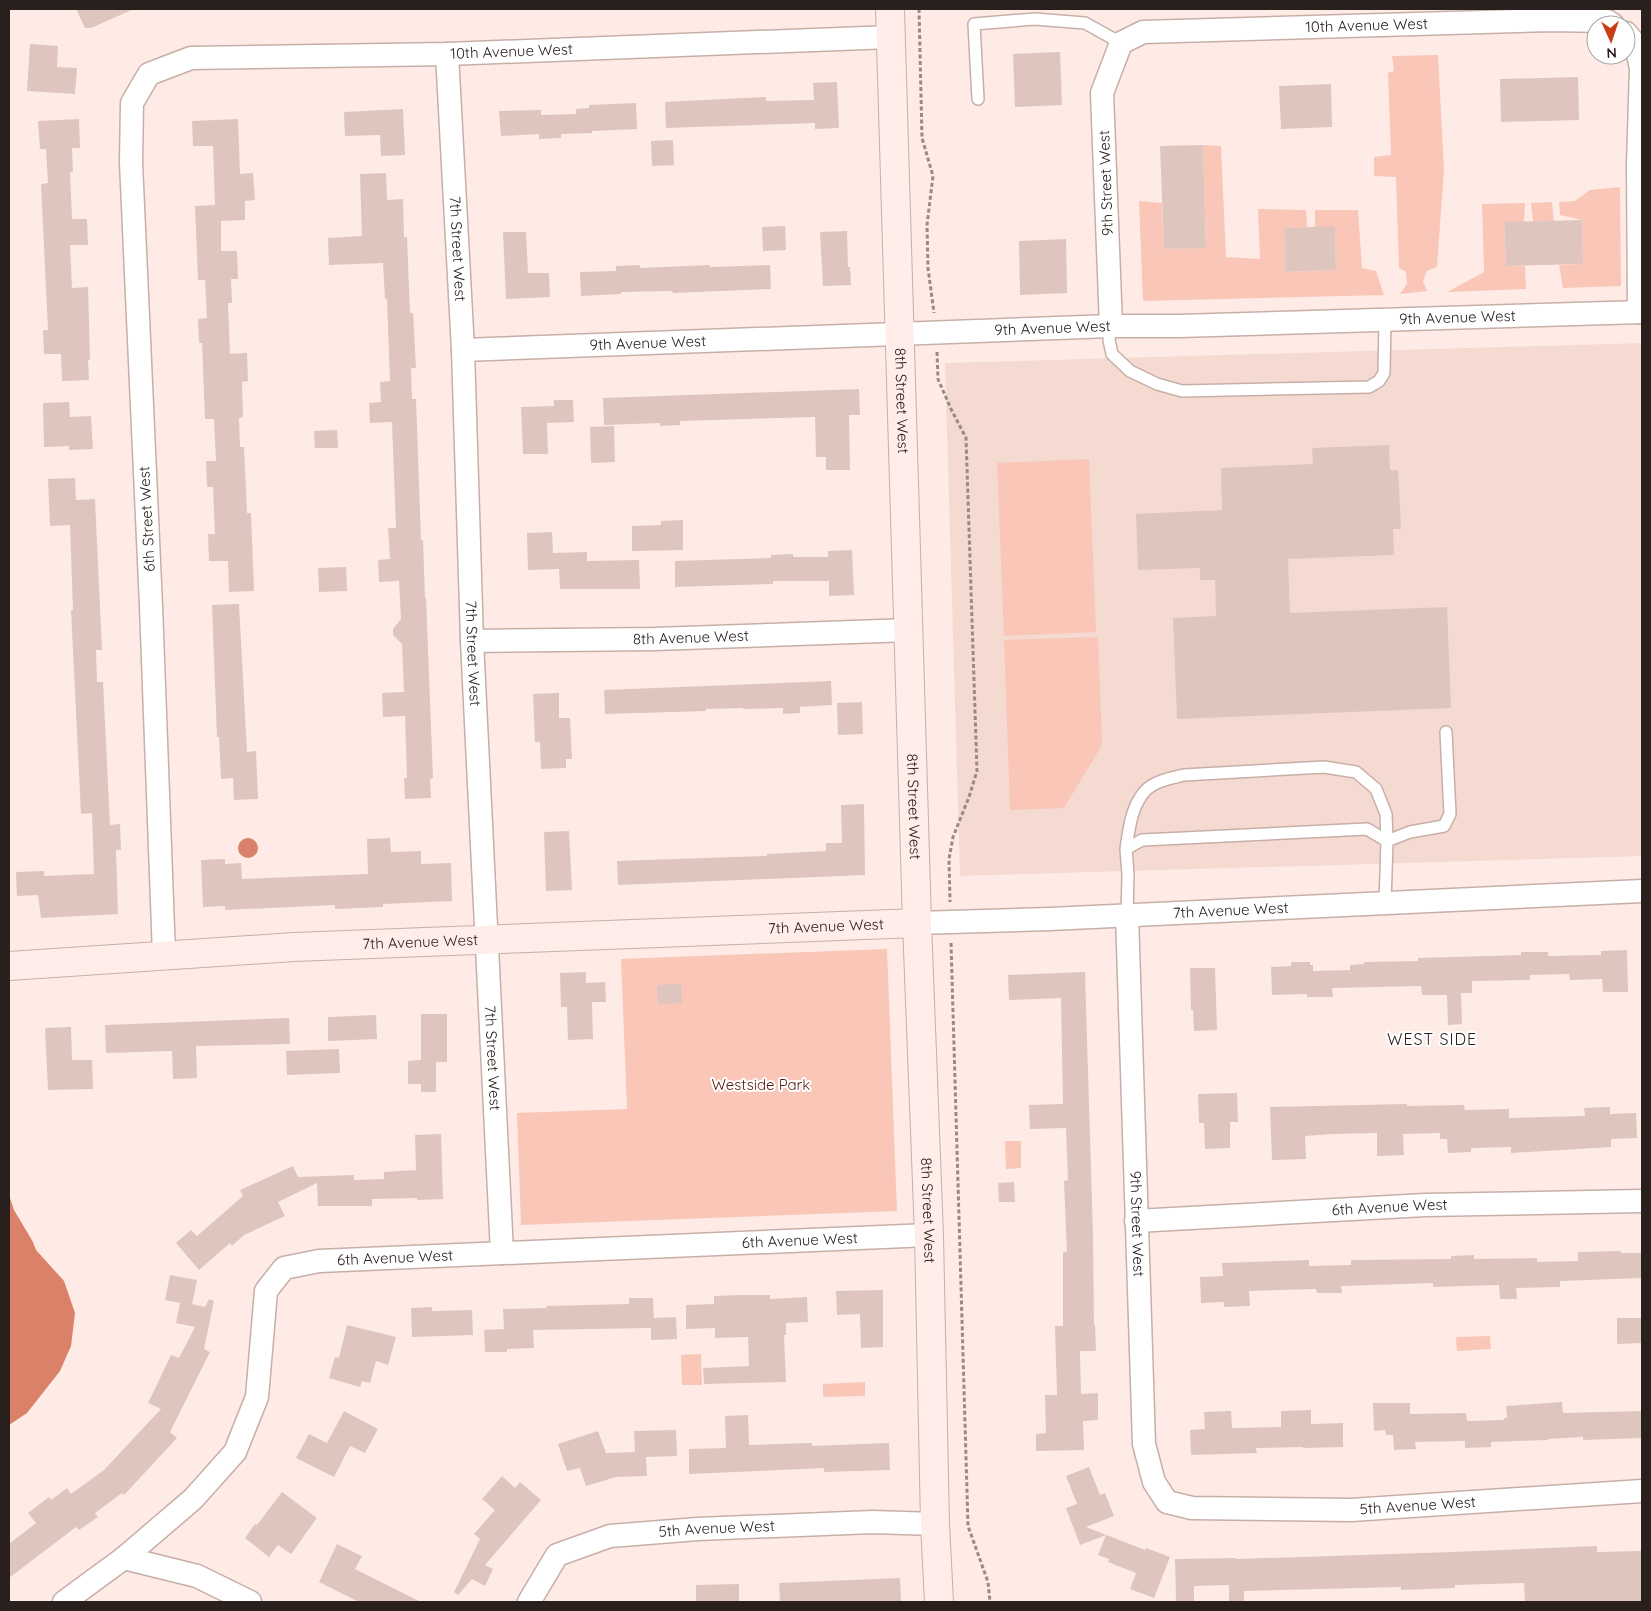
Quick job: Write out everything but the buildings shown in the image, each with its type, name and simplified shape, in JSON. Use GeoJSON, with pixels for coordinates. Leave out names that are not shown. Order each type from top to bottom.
{"type":"FeatureCollection","features":[{"type":"Feature","properties":{"kind":"street","name":"8th Street West"},"geometry":{"type":"LineString","coordinates":[[890,9],[917,923],[930,1234],[935,1524],[939,1602]]}},
{"type":"Feature","properties":{"kind":"street","name":"10th Avenue West"},"geometry":{"type":"LineString","coordinates":[[1121,43],[1143,32],[1551,20],[1586,21]]}},
{"type":"Feature","properties":{"kind":"street","name":"10th Avenue West"},"geometry":{"type":"LineString","coordinates":[[142,86],[149,74],[191,58],[447,54],[891,37]]}},
{"type":"Feature","properties":{"kind":"street","name":"9th Street West"},"geometry":{"type":"LineString","coordinates":[[1111,326],[1102,93],[1121,43]]}},
{"type":"Feature","properties":{"kind":"street"},"geometry":{"type":"LineString","coordinates":[[1636,45],[1641,68],[1638,165],[1641,312]]}},
{"type":"Feature","properties":{"kind":"street","name":"7th Street West"},"geometry":{"type":"LineString","coordinates":[[447,54],[463,350],[472,641],[502,1253]]}},
{"type":"Feature","properties":{"kind":"street","name":"6th Street West"},"geometry":{"type":"LineString","coordinates":[[142,86],[132,103],[131,162],[164,955]]}},
{"type":"Feature","properties":{"kind":"street","name":"9th Avenue West"},"geometry":{"type":"LineString","coordinates":[[463,350],[1111,326],[1179,326],[1641,312]]}},
{"type":"Feature","properties":{"kind":"street","name":"8th Avenue West"},"geometry":{"type":"LineString","coordinates":[[472,641],[665,638],[909,630]]}},
{"type":"Feature","properties":{"kind":"street","name":"7th Avenue West"},"geometry":{"type":"LineString","coordinates":[[9,966],[294,947],[1127,915],[1642,891]]}},
{"type":"Feature","properties":{"kind":"street","name":"9th Street West"},"geometry":{"type":"LineString","coordinates":[[1127,915],[1144,1444],[1154,1482],[1167,1502],[1192,1508]]}},
{"type":"Feature","properties":{"kind":"street","name":"6th Avenue West"},"geometry":{"type":"LineString","coordinates":[[1136,1221],[1425,1205],[1642,1201]]}},
{"type":"Feature","properties":{"kind":"street","name":"6th Avenue West"},"geometry":{"type":"LineString","coordinates":[[64,1602],[124,1558],[193,1498],[235,1452],[257,1397],[266,1291],[284,1268],[319,1261],[930,1234]]}},
{"type":"Feature","properties":{"kind":"street","name":"5th Avenue West"},"geometry":{"type":"LineString","coordinates":[[1192,1508],[1351,1510],[1642,1491]]}},
{"type":"Feature","properties":{"kind":"street","name":"5th Avenue West"},"geometry":{"type":"LineString","coordinates":[[529,1602],[557,1555],[610,1536],[698,1529],[873,1522],[935,1524]]}},
{"type":"Feature","properties":{"kind":"street"},"geometry":{"type":"LineString","coordinates":[[124,1558],[197,1576],[250,1602]]}},
{"type":"Feature","properties":{"kind":"lane"},"geometry":{"type":"LineString","coordinates":[[978,99],[974,24],[1035,20],[1085,23],[1121,43]]}},
{"type":"Feature","properties":{"kind":"lane"},"geometry":{"type":"LineString","coordinates":[[1111,326],[1109,340],[1112,354],[1130,371],[1157,384],[1182,391],[1369,387],[1379,381],[1384,372],[1385,320]]}},
{"type":"Feature","properties":{"kind":"lane"},"geometry":{"type":"LineString","coordinates":[[1387,842],[1410,832],[1444,826],[1450,814],[1446,732]]}},
{"type":"Feature","properties":{"kind":"lane"},"geometry":{"type":"LineString","coordinates":[[1127,915],[1128,875],[1126,849],[1129,822],[1145,790],[1162,780],[1184,775],[1324,767],[1356,772],[1376,789],[1386,814],[1385,904]]}},
{"type":"Feature","properties":{"kind":"lane"},"geometry":{"type":"LineString","coordinates":[[1126,849],[1142,840],[1367,829],[1387,842]]}},
{"type":"Feature","properties":{"kind":"path"},"geometry":{"type":"LineString","coordinates":[[919,9],[922,138],[933,176],[927,225],[928,268],[936,332],[938,379],[966,438],[977,771],[953,837],[949,859],[951,962],[968,1526],[988,1582],[990,1602]]}},
{"type":"Feature","properties":{"kind":"shaded area"},"geometry":{"type":"Polygon","coordinates":[[[1642,343],[1642,856],[960,876],[945,363],[1642,343]]]}},
{"type":"Feature","properties":{"kind":"shaded area"},"geometry":{"type":"Polygon","coordinates":[[[248,838],[255,841],[258,848],[255,855],[248,858],[241,855],[238,848],[241,841],[248,838]]]}},
{"type":"Feature","properties":{"kind":"shaded area"},"geometry":{"type":"Polygon","coordinates":[[[9,1195],[14,1210],[36,1250],[64,1281],[75,1313],[71,1346],[60,1371],[27,1413],[9,1425],[9,1195]]]}},
{"type":"Feature","properties":{"kind":"green space"},"geometry":{"type":"Polygon","coordinates":[[[1438,55],[1444,170],[1437,267],[1427,271],[1423,281],[1427,291],[1400,294],[1407,284],[1406,272],[1399,268],[1396,177],[1374,176],[1374,157],[1391,155],[1388,73],[1394,71],[1392,56],[1438,55]]]}},
{"type":"Feature","properties":{"kind":"green space"},"geometry":{"type":"Polygon","coordinates":[[[1203,145],[1221,146],[1226,257],[1260,259],[1258,209],[1306,210],[1307,227],[1284,228],[1285,272],[1336,270],[1335,227],[1315,227],[1315,210],[1358,210],[1362,268],[1376,271],[1384,295],[1143,301],[1139,201],[1162,203],[1164,249],[1206,248],[1203,145]]]}},
{"type":"Feature","properties":{"kind":"green space"},"geometry":{"type":"Polygon","coordinates":[[[1620,187],[1621,286],[1563,288],[1559,265],[1583,264],[1582,220],[1560,215],[1559,202],[1575,201],[1590,190],[1620,187]]]}},
{"type":"Feature","properties":{"kind":"green space"},"geometry":{"type":"Polygon","coordinates":[[[1552,202],[1554,221],[1533,221],[1531,203],[1552,202]]]}},
{"type":"Feature","properties":{"kind":"green space"},"geometry":{"type":"Polygon","coordinates":[[[1525,203],[1524,222],[1504,223],[1506,266],[1525,266],[1526,289],[1447,292],[1484,272],[1482,204],[1525,203]]]}},
{"type":"Feature","properties":{"kind":"green space"},"geometry":{"type":"Polygon","coordinates":[[[1089,459],[1096,632],[1004,636],[997,463],[1089,459]]]}},
{"type":"Feature","properties":{"kind":"green space"},"geometry":{"type":"Polygon","coordinates":[[[1098,637],[1102,745],[1064,808],[1010,810],[1004,640],[1098,637]]]}},
{"type":"Feature","properties":{"kind":"green space","name":"Westside Park"},"geometry":{"type":"Polygon","coordinates":[[[887,949],[897,1211],[521,1225],[517,1113],[627,1109],[621,959],[887,949]]]}},
{"type":"Feature","properties":{"kind":"green space"},"geometry":{"type":"Polygon","coordinates":[[[1005,1141],[1021,1141],[1021,1168],[1006,1169],[1005,1141]]]}},
{"type":"Feature","properties":{"kind":"green space"},"geometry":{"type":"Polygon","coordinates":[[[1490,1336],[1491,1349],[1457,1351],[1456,1337],[1490,1336]]]}},
{"type":"Feature","properties":{"kind":"green space"},"geometry":{"type":"Polygon","coordinates":[[[701,1354],[702,1385],[682,1385],[681,1355],[701,1354]]]}},
{"type":"Feature","properties":{"kind":"green space"},"geometry":{"type":"Polygon","coordinates":[[[865,1382],[865,1396],[823,1397],[823,1384],[865,1382]]]}},
{"type":"Feature","properties":{"kind":"district","name":"WEST SIDE"},"geometry":{"type":"Point","coordinates":[1432,1039]}}]}
